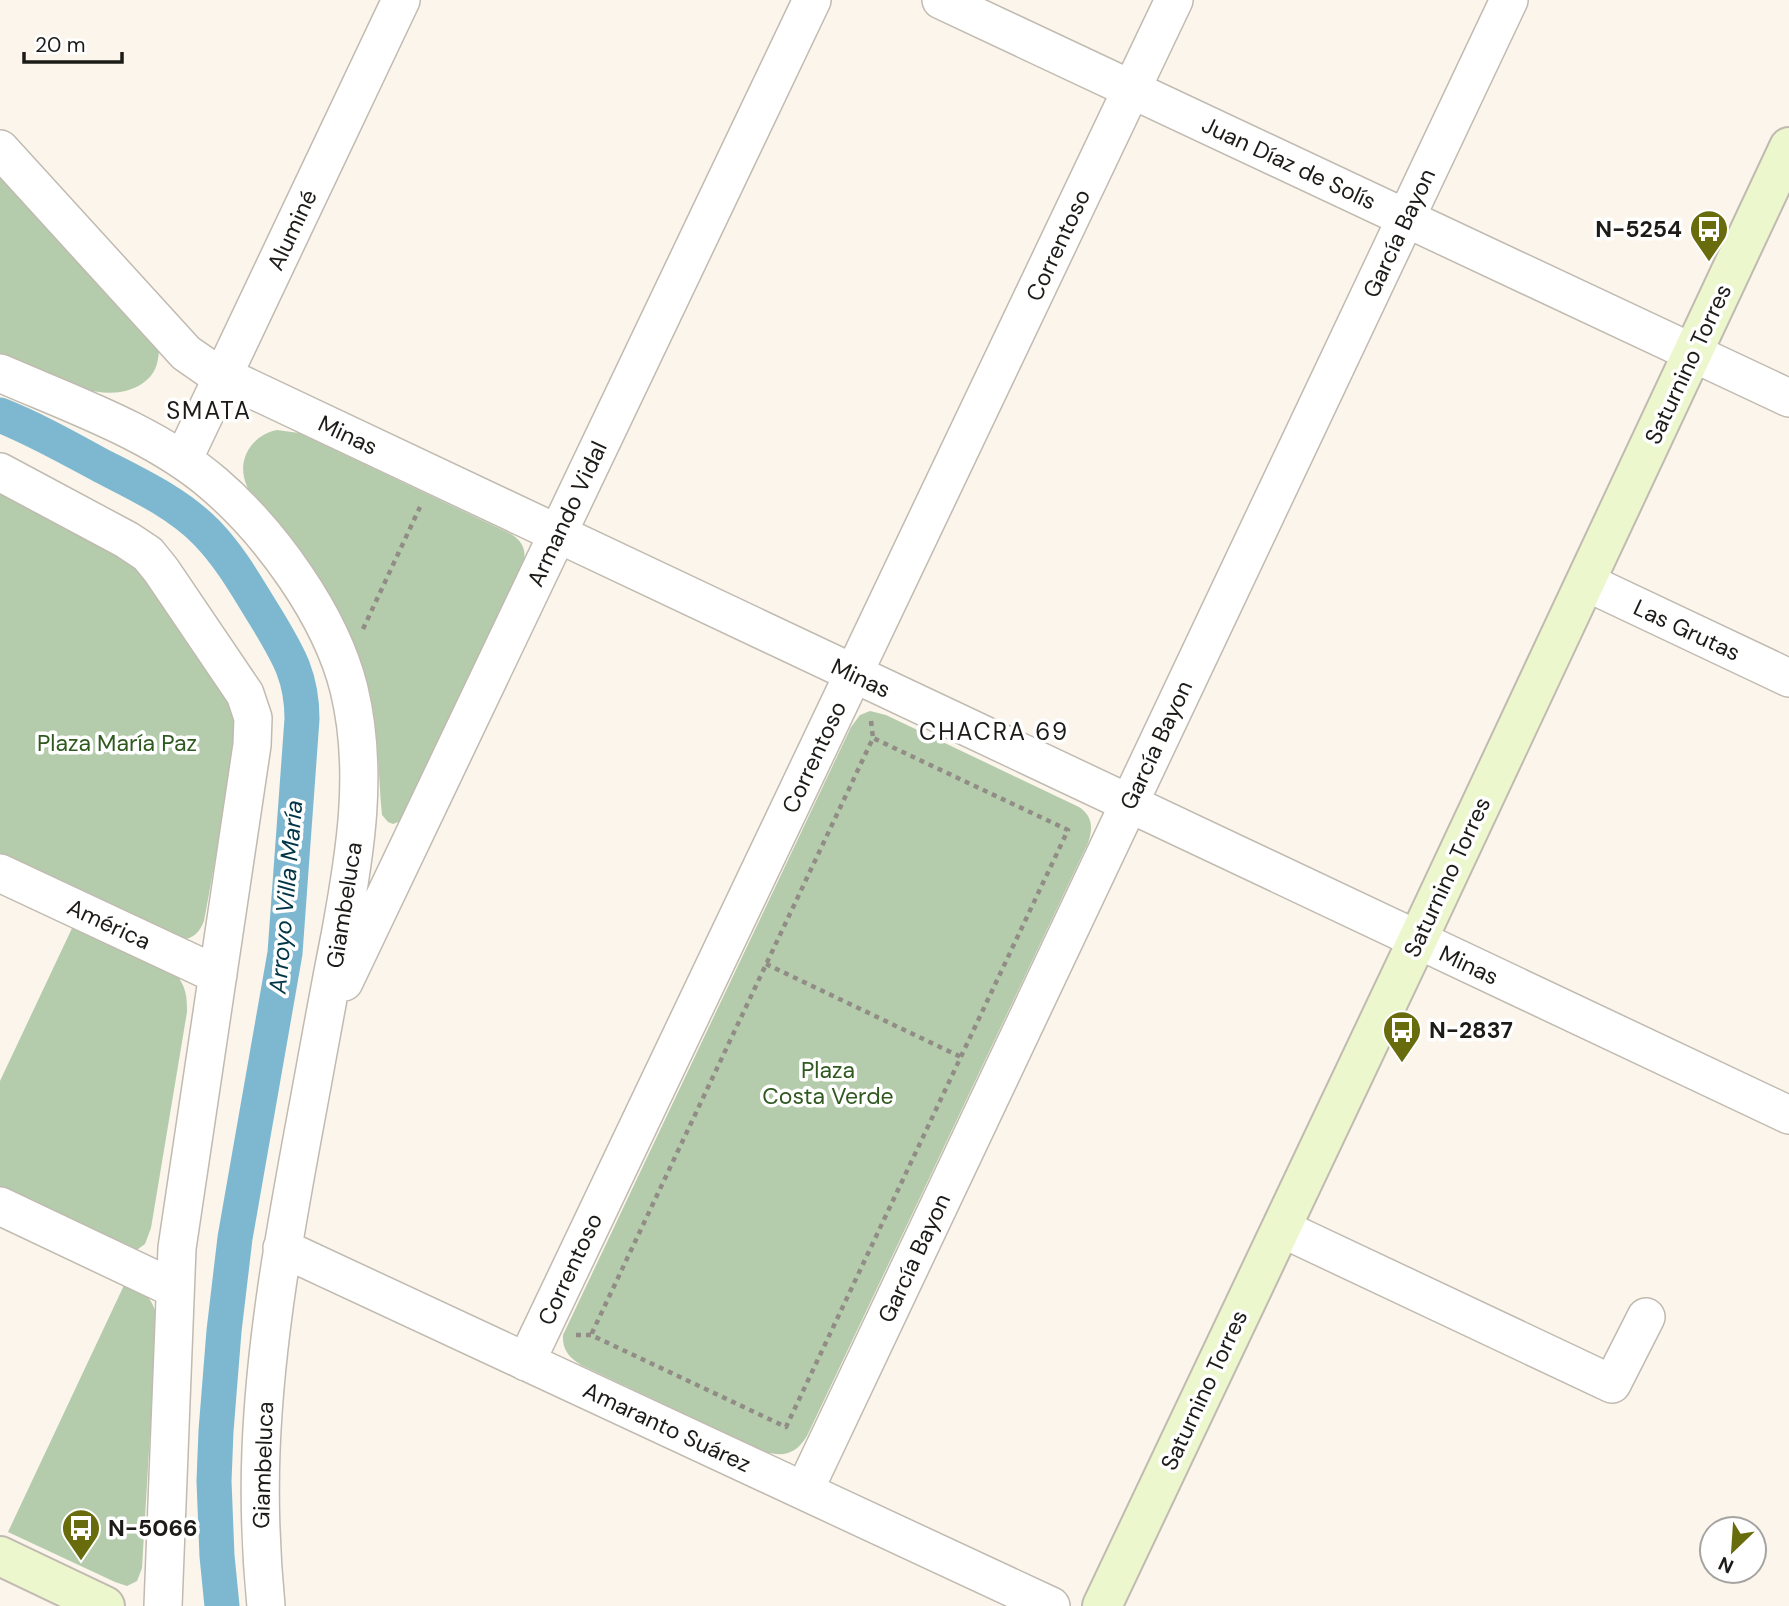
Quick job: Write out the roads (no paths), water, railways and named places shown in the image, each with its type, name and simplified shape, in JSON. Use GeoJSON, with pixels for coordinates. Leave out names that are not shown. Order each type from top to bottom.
{"type":"FeatureCollection","features":[{"type":"Feature","properties":{"kind":"street","name":"Aluminé"},"geometry":{"type":"LineString","coordinates":[[183,460],[401,0]]}},
{"type":"Feature","properties":{"kind":"street","name":"Armando Vidal"},"geometry":{"type":"LineString","coordinates":[[323,1027],[811,0]]}},
{"type":"Feature","properties":{"kind":"street","name":"Juan Díaz de Solís"},"geometry":{"type":"LineString","coordinates":[[941,0],[1789,398]]}},
{"type":"Feature","properties":{"kind":"street","name":"Correntoso"},"geometry":{"type":"LineString","coordinates":[[526,1362],[1174,0]]}},
{"type":"Feature","properties":{"kind":"street","name":"García Bayon"},"geometry":{"type":"LineString","coordinates":[[804,1491],[1508,0]]}},
{"type":"Feature","properties":{"kind":"street","name":"Saturnino Torres"},"geometry":{"type":"LineString","coordinates":[[1102,1606],[1789,147]]}},
{"type":"Feature","properties":{"kind":"street","name":"Minas"},"geometry":{"type":"LineString","coordinates":[[0,149],[186,353],[223,376],[1789,1115]]}},
{"type":"Feature","properties":{"kind":"street","name":"Giambeluca"},"geometry":{"type":"LineString","coordinates":[[0,373],[167,449],[213,484],[235,504],[295,576],[327,629],[340,658],[349,690],[355,719],[359,787],[349,888],[282,1248],[271,1325],[261,1448],[261,1546],[266,1606]]}},
{"type":"Feature","properties":{"kind":"street"},"geometry":{"type":"LineString","coordinates":[[0,472],[148,554],[245,694],[253,718],[252,745],[178,1238],[163,1606]]}},
{"type":"Feature","properties":{"kind":"street","name":"Las Grutas"},"geometry":{"type":"LineString","coordinates":[[1586,582],[1789,678]]}},
{"type":"Feature","properties":{"kind":"street","name":"América"},"geometry":{"type":"LineString","coordinates":[[0,873],[218,975]]}},
{"type":"Feature","properties":{"kind":"street"},"geometry":{"type":"LineString","coordinates":[[0,1206],[175,1289]]}},
{"type":"Feature","properties":{"kind":"street"},"geometry":{"type":"LineString","coordinates":[[1281,1228],[1612,1384],[1646,1317]]}},
{"type":"Feature","properties":{"kind":"street","name":"Amaranto Suárez"},"geometry":{"type":"LineString","coordinates":[[282,1248],[1051,1606]]}},
{"type":"Feature","properties":{"kind":"street"},"geometry":{"type":"LineString","coordinates":[[0,1556],[105,1606]]}},
{"type":"Feature","properties":{"kind":"waterway","name":"Arroyo Villa María"},"geometry":{"type":"LineString","coordinates":[[0,415],[51,438],[142,487],[196,522],[224,552],[252,594],[292,665],[299,690],[302,719],[285,953],[235,1238],[224,1331],[214,1481],[222,1606]]}},
{"type":"Feature","properties":{"kind":"place","name":"N-5254"},"geometry":{"type":"Point","coordinates":[1709,263]}},
{"type":"Feature","properties":{"kind":"place","name":"N-2837"},"geometry":{"type":"Point","coordinates":[1402,1064]}},
{"type":"Feature","properties":{"kind":"place","name":"N-5066"},"geometry":{"type":"Point","coordinates":[81,1562]}},
{"type":"Feature","properties":{"kind":"district","name":"SMATA"},"geometry":{"type":"Point","coordinates":[209,411]}},
{"type":"Feature","properties":{"kind":"district","name":"CHACRA 69"},"geometry":{"type":"Point","coordinates":[994,732]}},
{"type":"Feature","properties":{"kind":"park label","name":"Plaza María Paz"},"geometry":{"type":"Point","coordinates":[117,743]}},
{"type":"Feature","properties":{"kind":"park label","name":"Plaza Costa Verde"},"geometry":{"type":"Point","coordinates":[828,1083]}}]}
